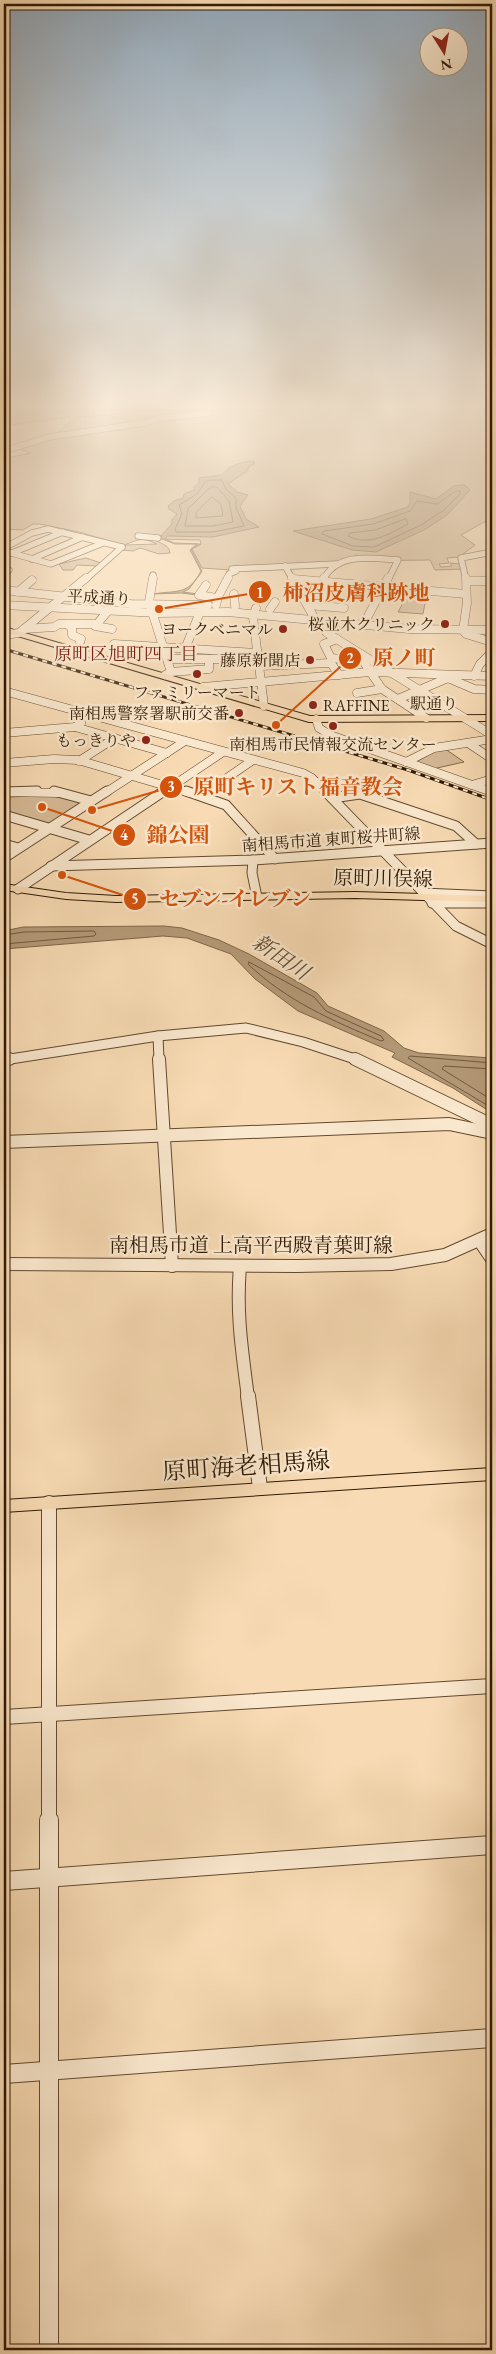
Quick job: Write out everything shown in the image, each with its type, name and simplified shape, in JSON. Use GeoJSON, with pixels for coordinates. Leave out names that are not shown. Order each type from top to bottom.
{"type":"FeatureCollection","features":[{"type":"Feature","properties":{"kind":"main road","name":"駅通り"},"geometry":{"type":"LineString","coordinates":[[4,629],[21,631],[167,674],[203,688],[302,718],[492,718]]}},
{"type":"Feature","properties":{"kind":"main road","name":"原町川俣線"},"geometry":{"type":"LineString","coordinates":[[4,887],[66,896],[116,899],[257,897],[492,899]]}},
{"type":"Feature","properties":{"kind":"main road","name":"原町海老相馬線"},"geometry":{"type":"LineString","coordinates":[[4,1506],[492,1474]]}},
{"type":"Feature","properties":{"kind":"street"},"geometry":{"type":"LineString","coordinates":[[4,550],[24,536],[42,528],[122,547],[52,608],[21,631]]}},
{"type":"Feature","properties":{"kind":"street"},"geometry":{"type":"LineString","coordinates":[[12,554],[63,532]]}},
{"type":"Feature","properties":{"kind":"street"},"geometry":{"type":"LineString","coordinates":[[138,536],[158,538]]}},
{"type":"Feature","properties":{"kind":"street"},"geometry":{"type":"LineString","coordinates":[[32,559],[83,538]]}},
{"type":"Feature","properties":{"kind":"street"},"geometry":{"type":"LineString","coordinates":[[4,550],[12,554],[55,563],[103,543]]}},
{"type":"Feature","properties":{"kind":"street"},"geometry":{"type":"LineString","coordinates":[[492,552],[460,558],[466,569],[467,581],[463,629],[466,634],[492,642]]}},
{"type":"Feature","properties":{"kind":"street"},"geometry":{"type":"LineString","coordinates":[[350,568],[355,560]]}},
{"type":"Feature","properties":{"kind":"street"},"geometry":{"type":"LineString","coordinates":[[216,602],[229,578],[229,574],[236,571],[233,569],[336,564],[355,560],[398,560],[367,618]]}},
{"type":"Feature","properties":{"kind":"street"},"geometry":{"type":"LineString","coordinates":[[303,596],[315,596],[331,568],[336,564]]}},
{"type":"Feature","properties":{"kind":"street"},"geometry":{"type":"LineString","coordinates":[[285,566],[316,621],[327,633],[366,660],[419,690],[492,737]]}},
{"type":"Feature","properties":{"kind":"street"},"geometry":{"type":"LineString","coordinates":[[4,576],[9,570]]}},
{"type":"Feature","properties":{"kind":"street"},"geometry":{"type":"LineString","coordinates":[[153,575],[150,605],[168,659],[167,674],[209,669],[208,659]]}},
{"type":"Feature","properties":{"kind":"street"},"geometry":{"type":"LineString","coordinates":[[293,579],[466,594]]}},
{"type":"Feature","properties":{"kind":"street"},"geometry":{"type":"LineString","coordinates":[[18,592],[32,580]]}},
{"type":"Feature","properties":{"kind":"street"},"geometry":{"type":"LineString","coordinates":[[467,581],[492,581]]}},
{"type":"Feature","properties":{"kind":"street"},"geometry":{"type":"LineString","coordinates":[[206,585],[199,595],[216,602],[255,611],[270,609],[367,618],[424,624],[435,629]]}},
{"type":"Feature","properties":{"kind":"street"},"geometry":{"type":"LineString","coordinates":[[4,590],[150,605],[216,602]]}},
{"type":"Feature","properties":{"kind":"street"},"geometry":{"type":"LineString","coordinates":[[234,594],[235,606]]}},
{"type":"Feature","properties":{"kind":"street"},"geometry":{"type":"LineString","coordinates":[[270,609],[275,602]]}},
{"type":"Feature","properties":{"kind":"street"},"geometry":{"type":"LineString","coordinates":[[308,604],[344,608]]}},
{"type":"Feature","properties":{"kind":"street","name":"平成通り"},"geometry":{"type":"LineString","coordinates":[[4,605],[108,611],[133,615],[255,611],[316,621],[410,630],[492,630]]}},
{"type":"Feature","properties":{"kind":"street"},"geometry":{"type":"LineString","coordinates":[[83,624],[89,610]]}},
{"type":"Feature","properties":{"kind":"street"},"geometry":{"type":"LineString","coordinates":[[4,635],[68,625],[97,624],[108,611]]}},
{"type":"Feature","properties":{"kind":"street"},"geometry":{"type":"LineString","coordinates":[[255,611],[258,660],[264,706]]}},
{"type":"Feature","properties":{"kind":"street"},"geometry":{"type":"LineString","coordinates":[[185,649],[200,612]]}},
{"type":"Feature","properties":{"kind":"street"},"geometry":{"type":"LineString","coordinates":[[97,624],[95,626],[112,629]]}},
{"type":"Feature","properties":{"kind":"street"},"geometry":{"type":"LineString","coordinates":[[68,625],[72,628],[72,635],[80,639],[80,642]]}},
{"type":"Feature","properties":{"kind":"street"},"geometry":{"type":"LineString","coordinates":[[359,632],[410,630],[417,639]]}},
{"type":"Feature","properties":{"kind":"street"},"geometry":{"type":"LineString","coordinates":[[337,639],[324,644],[339,675]]}},
{"type":"Feature","properties":{"kind":"street"},"geometry":{"type":"LineString","coordinates":[[114,644],[185,649],[258,660]]}},
{"type":"Feature","properties":{"kind":"street"},"geometry":{"type":"LineString","coordinates":[[474,676],[482,662],[492,652]]}},
{"type":"Feature","properties":{"kind":"street"},"geometry":{"type":"LineString","coordinates":[[168,659],[366,660]]}},
{"type":"Feature","properties":{"kind":"street"},"geometry":{"type":"LineString","coordinates":[[366,660],[370,672],[382,689],[426,718]]}},
{"type":"Feature","properties":{"kind":"street"},"geometry":{"type":"LineString","coordinates":[[203,688],[260,681],[370,672],[492,676]]}},
{"type":"Feature","properties":{"kind":"street"},"geometry":{"type":"LineString","coordinates":[[448,676],[476,689],[492,690]]}},
{"type":"Feature","properties":{"kind":"street"},"geometry":{"type":"LineString","coordinates":[[398,699],[448,676]]}},
{"type":"Feature","properties":{"kind":"street"},"geometry":{"type":"LineString","coordinates":[[357,693],[382,689]]}},
{"type":"Feature","properties":{"kind":"street"},"geometry":{"type":"LineString","coordinates":[[4,698],[8,692],[303,773],[312,778],[386,851],[427,898],[464,931],[492,944]]}},
{"type":"Feature","properties":{"kind":"street"},"geometry":{"type":"LineString","coordinates":[[75,727],[93,716]]}},
{"type":"Feature","properties":{"kind":"street"},"geometry":{"type":"LineString","coordinates":[[316,719],[319,728],[330,735],[492,792]]}},
{"type":"Feature","properties":{"kind":"street"},"geometry":{"type":"LineString","coordinates":[[4,733],[75,727],[167,753]]}},
{"type":"Feature","properties":{"kind":"street"},"geometry":{"type":"LineString","coordinates":[[406,762],[434,748],[492,737]]}},
{"type":"Feature","properties":{"kind":"street"},"geometry":{"type":"LineString","coordinates":[[79,761],[115,738]]}},
{"type":"Feature","properties":{"kind":"street"},"geometry":{"type":"LineString","coordinates":[[4,858],[186,741]]}},
{"type":"Feature","properties":{"kind":"street"},"geometry":{"type":"LineString","coordinates":[[468,743],[492,759]]}},
{"type":"Feature","properties":{"kind":"street"},"geometry":{"type":"LineString","coordinates":[[18,889],[223,752]]}},
{"type":"Feature","properties":{"kind":"street"},"geometry":{"type":"LineString","coordinates":[[4,763],[54,759],[79,761],[202,795],[226,805],[275,859]]}},
{"type":"Feature","properties":{"kind":"street"},"geometry":{"type":"LineString","coordinates":[[202,795],[253,760]]}},
{"type":"Feature","properties":{"kind":"street"},"geometry":{"type":"LineString","coordinates":[[472,785],[492,779]]}},
{"type":"Feature","properties":{"kind":"street"},"geometry":{"type":"LineString","coordinates":[[4,792],[53,791],[91,801]]}},
{"type":"Feature","properties":{"kind":"street"},"geometry":{"type":"LineString","coordinates":[[332,798],[360,794],[456,826],[476,844]]}},
{"type":"Feature","properties":{"kind":"street"},"geometry":{"type":"LineString","coordinates":[[4,815],[89,840]]}},
{"type":"Feature","properties":{"kind":"street","name":"南相馬市道 東町桜井町線"},"geometry":{"type":"LineString","coordinates":[[52,866],[275,859],[492,843]]}},
{"type":"Feature","properties":{"kind":"street"},"geometry":{"type":"LineString","coordinates":[[4,844],[18,848]]}},
{"type":"Feature","properties":{"kind":"street"},"geometry":{"type":"LineString","coordinates":[[253,860],[252,873],[257,897]]}},
{"type":"Feature","properties":{"kind":"street"},"geometry":{"type":"LineString","coordinates":[[427,898],[492,899]]}},
{"type":"Feature","properties":{"kind":"street"},"geometry":{"type":"LineString","coordinates":[[427,898],[492,899]]}},
{"type":"Feature","properties":{"kind":"street"},"geometry":{"type":"LineString","coordinates":[[4,1060],[158,1036],[246,1028],[303,1042],[357,1060],[492,1125]]}},
{"type":"Feature","properties":{"kind":"street"},"geometry":{"type":"LineString","coordinates":[[158,1036],[166,1136],[172,1266]]}},
{"type":"Feature","properties":{"kind":"street"},"geometry":{"type":"LineString","coordinates":[[4,1142],[449,1124],[457,1124],[492,1133]]}},
{"type":"Feature","properties":{"kind":"street","name":"南相馬市道 上高平西殿青葉町線"},"geometry":{"type":"LineString","coordinates":[[4,1264],[325,1266],[402,1263],[445,1255],[492,1234]]}},
{"type":"Feature","properties":{"kind":"street"},"geometry":{"type":"LineString","coordinates":[[479,1240],[492,1259]]}},
{"type":"Feature","properties":{"kind":"street"},"geometry":{"type":"LineString","coordinates":[[240,1266],[237,1301],[238,1324],[260,1488]]}},
{"type":"Feature","properties":{"kind":"street"},"geometry":{"type":"LineString","coordinates":[[49,1503],[51,1715],[49,2350]]}},
{"type":"Feature","properties":{"kind":"street"},"geometry":{"type":"LineString","coordinates":[[4,1718],[492,1686]]}},
{"type":"Feature","properties":{"kind":"street"},"geometry":{"type":"LineString","coordinates":[[4,1881],[492,1845]]}},
{"type":"Feature","properties":{"kind":"street"},"geometry":{"type":"LineString","coordinates":[[4,2074],[492,2038]]}},
{"type":"Feature","properties":{"kind":"shaded area"},"geometry":{"type":"Polygon","coordinates":[[[4,520],[492,520],[492,523],[484,522],[461,535],[475,545],[459,557],[447,558],[449,563],[439,564],[441,567],[452,566],[450,563],[461,564],[464,569],[435,570],[430,560],[344,561],[229,567],[231,570],[202,568],[192,549],[201,544],[200,540],[156,539],[168,547],[170,553],[159,554],[140,548],[133,551],[122,550],[126,545],[157,544],[148,540],[138,540],[124,545],[79,532],[40,524],[33,524],[23,530],[4,529],[4,520]]]}},
{"type":"Feature","properties":{"kind":"shaded area"},"geometry":{"type":"Polygon","coordinates":[[[86,558],[101,563],[97,566],[77,565],[73,570],[63,570],[59,564],[86,558]]]}},
{"type":"Feature","properties":{"kind":"shaded area"},"geometry":{"type":"Polygon","coordinates":[[[410,590],[427,592],[423,614],[398,612],[410,590]]]}},
{"type":"Feature","properties":{"kind":"shaded area"},"geometry":{"type":"Polygon","coordinates":[[[444,748],[464,762],[437,768],[438,770],[416,762],[437,750],[444,748]]]}},
{"type":"Feature","properties":{"kind":"shaded area"},"geometry":{"type":"Polygon","coordinates":[[[43,791],[86,801],[49,826],[4,811],[4,793],[43,791]]]}},
{"type":"Feature","properties":{"kind":"water"},"geometry":{"type":"Polygon","coordinates":[[[172,520],[247,520],[259,527],[213,537],[167,536],[165,539],[174,543],[201,544],[191,549],[197,544],[175,544],[162,539],[161,536],[172,524],[172,520]]]}},
{"type":"Feature","properties":{"kind":"water"},"geometry":{"type":"Polygon","coordinates":[[[365,520],[440,520],[424,530],[376,552],[352,550],[293,531],[365,520]]]}},
{"type":"Feature","properties":{"kind":"water"},"geometry":{"type":"Polygon","coordinates":[[[191,549],[202,571],[189,589],[183,592],[213,596],[224,580],[213,597],[181,593],[153,594],[175,592],[191,585],[201,571],[191,549]]]}},
{"type":"Feature","properties":{"kind":"water"},"geometry":{"type":"Polygon","coordinates":[[[164,926],[182,928],[219,940],[249,954],[317,993],[328,1006],[384,1031],[404,1048],[419,1053],[492,1058],[492,1113],[453,1088],[392,1057],[395,1053],[298,1011],[255,979],[231,954],[187,938],[163,936],[4,949],[4,931],[23,927],[164,926]]]}},
{"type":"Feature","properties":{"kind":"railway"},"geometry":{"type":"LineString","coordinates":[[4,649],[408,770],[492,800]]}},
{"type":"Feature","properties":{"kind":"place","name":"柿沼皮膚科跡地"},"geometry":{"type":"Point","coordinates":[159,609]}},
{"type":"Feature","properties":{"kind":"place","name":"桜並木クリニック"},"geometry":{"type":"Point","coordinates":[445,624]}},
{"type":"Feature","properties":{"kind":"place","name":"ヨークベニマル"},"geometry":{"type":"Point","coordinates":[283,629]}},
{"type":"Feature","properties":{"kind":"place","name":"藤原新聞店"},"geometry":{"type":"Point","coordinates":[310,660]}},
{"type":"Feature","properties":{"kind":"place","name":"ファミリーマート"},"geometry":{"type":"Point","coordinates":[197,674]}},
{"type":"Feature","properties":{"kind":"place","name":"RAFFINE"},"geometry":{"type":"Point","coordinates":[313,705]}},
{"type":"Feature","properties":{"kind":"place","name":"南相馬警察署駅前交番"},"geometry":{"type":"Point","coordinates":[239,713]}},
{"type":"Feature","properties":{"kind":"place","name":"原ノ町"},"geometry":{"type":"Point","coordinates":[276,725]}},
{"type":"Feature","properties":{"kind":"place","name":"南相馬市民情報交流センター"},"geometry":{"type":"Point","coordinates":[333,726]}},
{"type":"Feature","properties":{"kind":"place","name":"もっきりや"},"geometry":{"type":"Point","coordinates":[146,740]}},
{"type":"Feature","properties":{"kind":"place","name":"錦公園"},"geometry":{"type":"Point","coordinates":[42,807]}},
{"type":"Feature","properties":{"kind":"place","name":"原町キリスト福音教会"},"geometry":{"type":"Point","coordinates":[92,810]}},
{"type":"Feature","properties":{"kind":"place","name":"セブン-イレブン"},"geometry":{"type":"Point","coordinates":[62,875]}},
{"type":"Feature","properties":{"kind":"district","name":"原町区旭町四丁目"},"geometry":{"type":"Point","coordinates":[126,654]}},
{"type":"Feature","properties":{"kind":"water label","name":"新田川"},"geometry":{"type":"Point","coordinates":[281,957]}}]}
